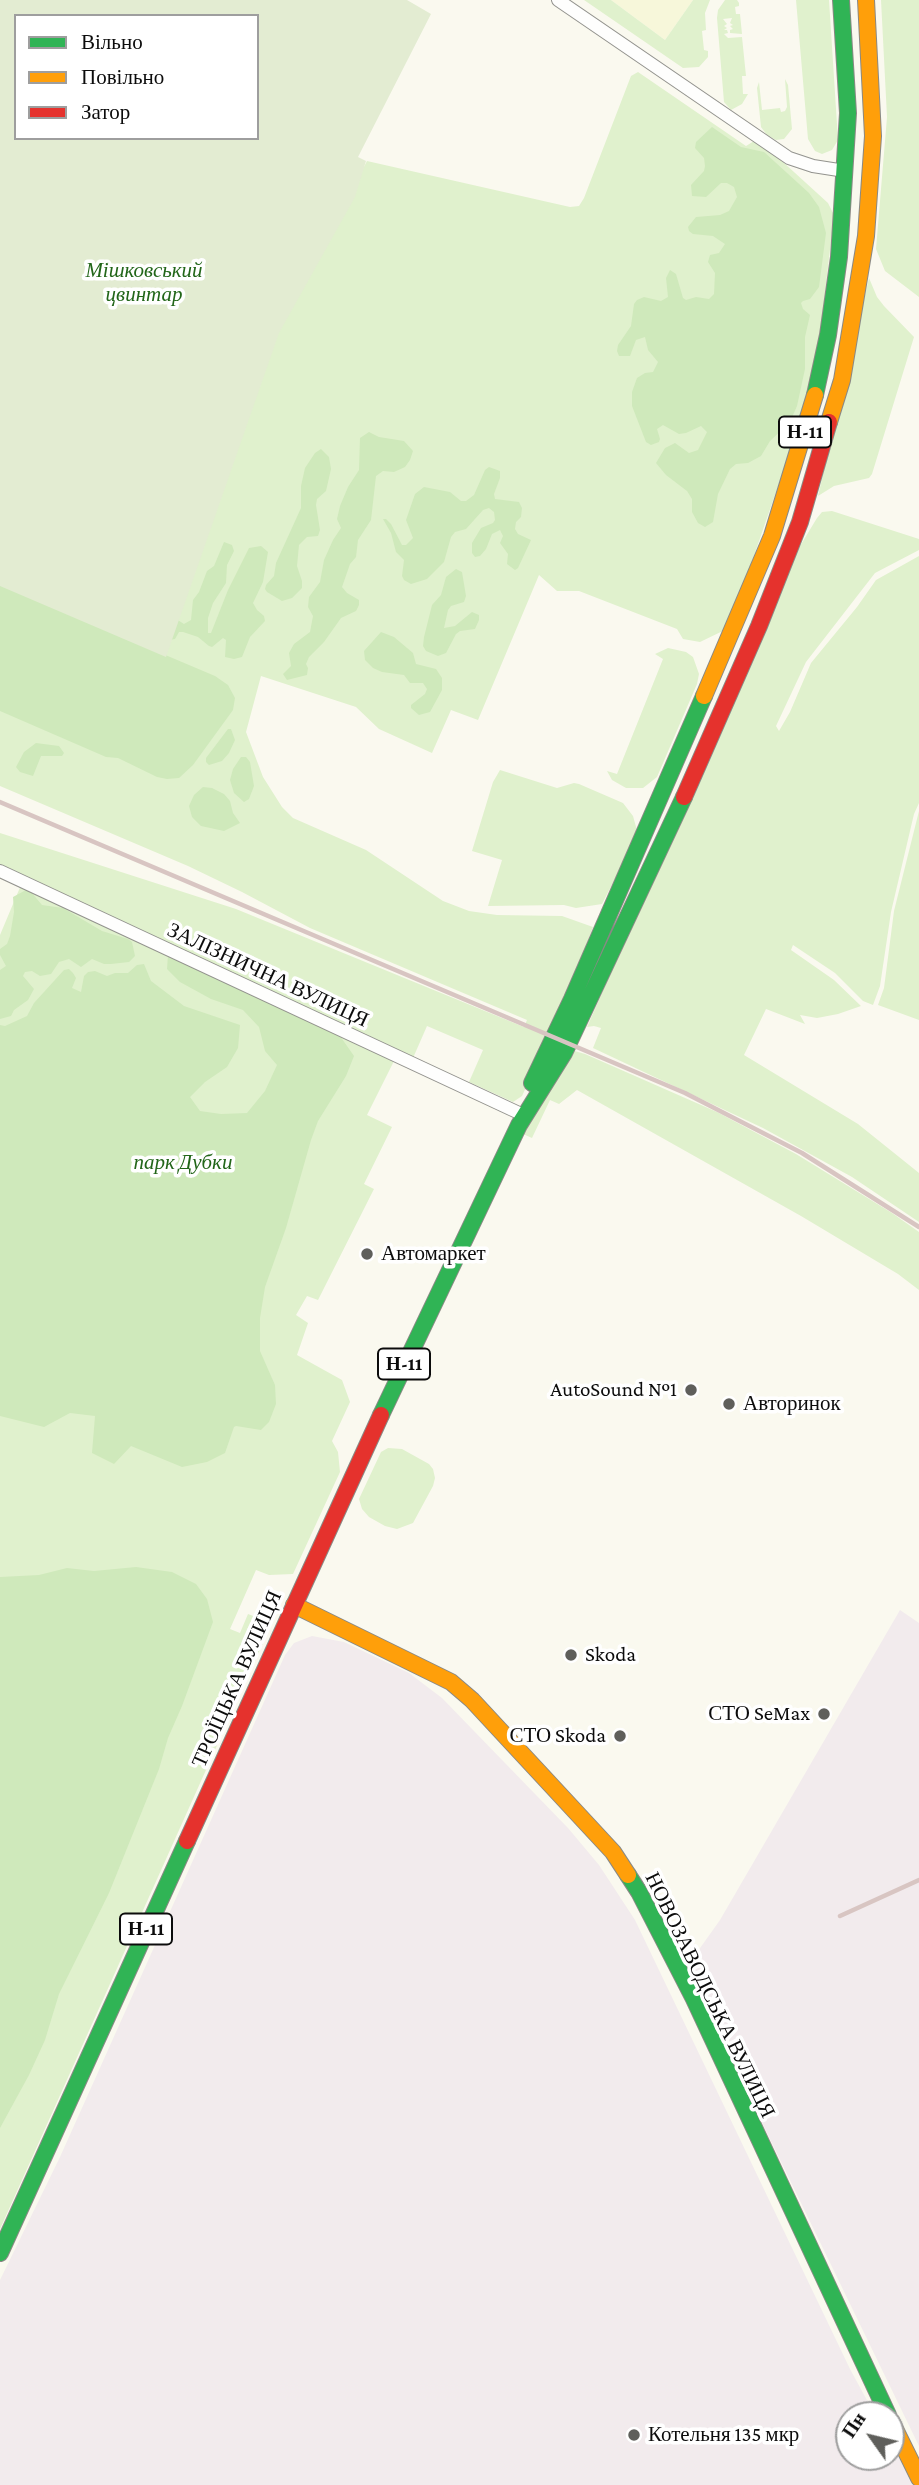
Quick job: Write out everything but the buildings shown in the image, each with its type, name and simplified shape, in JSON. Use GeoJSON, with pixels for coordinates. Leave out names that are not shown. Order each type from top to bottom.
{"type":"FeatureCollection","features":[{"type":"Feature","properties":{"kind":"main road","name":"Н-11"},"geometry":{"type":"LineString","coordinates":[[519,1119],[743,607],[776,524],[814,400],[828,335],[839,257],[845,171],[848,113],[841,0]]}},
{"type":"Feature","properties":{"kind":"main road","name":"Н-11"},"geometry":{"type":"LineString","coordinates":[[519,1119],[564,1053],[672,825],[760,626],[812,486],[842,380],[866,236],[873,136],[866,0]]}},
{"type":"Feature","properties":{"kind":"main road","name":"ТРОЇЦЬКА ВУЛИЦЯ"},"geometry":{"type":"LineString","coordinates":[[0,2253],[399,1375],[519,1119]]}},
{"type":"Feature","properties":{"kind":"main road","name":"НОВОЗАВОДСЬКА ВУЛИЦЯ"},"geometry":{"type":"LineString","coordinates":[[294,1605],[451,1682],[472,1700],[613,1852],[639,1892],[694,1999],[881,2401]]}},
{"type":"Feature","properties":{"kind":"main road"},"geometry":{"type":"LineString","coordinates":[[905,2450],[919,2478]]}},
{"type":"Feature","properties":{"kind":"street"},"geometry":{"type":"LineString","coordinates":[[558,0],[789,158],[813,166],[845,171]]}},
{"type":"Feature","properties":{"kind":"street","name":"ЗАЛІЗНИЧНА ВУЛИЦЯ"},"geometry":{"type":"LineString","coordinates":[[0,871],[519,1119]]}},
{"type":"Feature","properties":{"kind":"shaded area"},"geometry":{"type":"Polygon","coordinates":[[[900,1610],[919,1623],[919,2446],[905,2417],[905,2401],[897,2401],[684,1962],[693,1958],[720,1920],[900,1610]]]}},
{"type":"Feature","properties":{"kind":"shaded area"},"geometry":{"type":"Polygon","coordinates":[[[312,1636],[344,1642],[409,1673],[442,1698],[568,1828],[599,1865],[635,1920],[867,2401],[835,2401],[835,2471],[905,2470],[912,2485],[0,2485],[0,2280],[60,2157],[285,1655],[294,1643],[312,1636]]]}},
{"type":"Feature","properties":{"kind":"green space","name":"Мішковський цвинтар"},"geometry":{"type":"Polygon","coordinates":[[[0,0],[407,0],[431,14],[358,157],[366,161],[355,197],[279,333],[166,657],[0,586],[0,0]]]}},
{"type":"Feature","properties":{"kind":"green space"},"geometry":{"type":"Polygon","coordinates":[[[584,0],[611,0],[665,40],[693,0],[710,0],[705,13],[706,30],[702,31],[704,50],[708,51],[708,57],[699,67],[683,68],[584,0]]]}},
{"type":"Feature","properties":{"kind":"green space"},"geometry":{"type":"Polygon","coordinates":[[[611,0],[693,0],[665,40],[611,0]]]}},
{"type":"Feature","properties":{"kind":"green space"},"geometry":{"type":"Polygon","coordinates":[[[725,0],[737,0],[739,3],[739,6],[735,7],[736,14],[740,14],[742,34],[730,33],[733,29],[730,26],[733,25],[730,23],[732,18],[723,19],[727,24],[724,30],[728,33],[724,34],[728,38],[742,37],[746,76],[742,76],[743,94],[748,94],[742,104],[731,110],[724,102],[717,18],[718,10],[725,0]]]}},
{"type":"Feature","properties":{"kind":"green space"},"geometry":{"type":"Polygon","coordinates":[[[796,0],[829,0],[838,140],[832,150],[822,154],[815,151],[808,139],[796,0]]]}},
{"type":"Feature","properties":{"kind":"green space"},"geometry":{"type":"Polygon","coordinates":[[[881,0],[919,0],[919,297],[885,271],[876,249],[887,117],[881,0]]]}},
{"type":"Feature","properties":{"kind":"green space"},"geometry":{"type":"Polygon","coordinates":[[[638,72],[746,146],[754,141],[783,162],[828,203],[834,215],[815,379],[729,628],[700,642],[683,639],[677,629],[579,591],[557,591],[539,575],[478,720],[451,710],[432,753],[379,729],[356,707],[261,676],[246,732],[263,777],[282,807],[293,818],[366,850],[443,901],[469,911],[497,915],[562,916],[593,927],[563,1007],[522,1096],[513,1102],[469,1082],[483,1050],[427,1026],[413,1058],[0,867],[0,833],[236,909],[524,1027],[527,1020],[310,928],[188,866],[0,786],[0,586],[277,334],[367,161],[570,207],[579,206],[631,76],[638,72]]]}},
{"type":"Feature","properties":{"kind":"green space"},"geometry":{"type":"Polygon","coordinates":[[[785,79],[788,85],[792,129],[784,139],[776,140],[767,135],[761,127],[757,88],[759,82],[762,110],[780,108],[781,112],[785,111],[785,79]]]}},
{"type":"Feature","properties":{"kind":"green space"},"geometry":{"type":"Polygon","coordinates":[[[712,127],[741,147],[764,152],[809,193],[819,207],[826,233],[819,287],[810,299],[801,303],[810,315],[805,337],[805,369],[797,406],[790,422],[770,441],[761,456],[748,463],[736,464],[730,469],[718,494],[713,522],[705,527],[698,523],[692,512],[692,499],[687,491],[666,475],[656,463],[665,448],[675,443],[689,453],[698,450],[707,432],[701,426],[679,434],[663,425],[657,429],[659,442],[651,445],[646,442],[632,406],[632,392],[637,378],[653,372],[658,362],[648,350],[645,337],[636,340],[630,356],[619,356],[617,351],[631,326],[637,300],[644,297],[661,301],[668,297],[666,278],[670,270],[676,274],[686,300],[696,297],[709,299],[714,294],[715,273],[708,262],[710,255],[719,253],[725,244],[713,236],[693,234],[688,227],[696,217],[720,215],[729,211],[737,197],[734,187],[727,183],[721,183],[706,197],[692,196],[691,185],[704,171],[705,166],[704,158],[695,148],[696,142],[712,127]]]}},
{"type":"Feature","properties":{"kind":"green space"},"geometry":{"type":"Polygon","coordinates":[[[869,278],[877,297],[914,337],[872,474],[869,478],[834,486],[818,496],[869,278]]]}},
{"type":"Feature","properties":{"kind":"green space"},"geometry":{"type":"Polygon","coordinates":[[[369,432],[379,437],[404,441],[413,451],[405,467],[394,472],[383,471],[376,476],[371,520],[358,540],[356,557],[350,564],[342,587],[359,600],[356,611],[341,618],[309,657],[306,664],[307,675],[287,680],[283,674],[291,666],[289,653],[294,644],[310,632],[313,616],[308,607],[309,597],[320,582],[324,560],[341,528],[337,519],[340,506],[359,470],[360,438],[369,432]]]}},
{"type":"Feature","properties":{"kind":"green space"},"geometry":{"type":"Polygon","coordinates":[[[321,449],[329,457],[331,469],[326,491],[317,499],[320,530],[318,536],[307,537],[299,545],[297,566],[302,588],[292,598],[282,601],[267,592],[266,585],[274,576],[276,563],[301,508],[301,486],[305,468],[321,449]]]}},
{"type":"Feature","properties":{"kind":"green space"},"geometry":{"type":"Polygon","coordinates":[[[489,467],[500,471],[495,499],[519,502],[522,508],[515,529],[518,534],[531,540],[518,568],[515,570],[507,564],[508,554],[500,543],[503,536],[500,530],[492,534],[480,556],[475,557],[472,553],[472,543],[481,528],[495,520],[494,512],[489,508],[483,510],[466,529],[455,532],[444,562],[427,579],[411,584],[404,580],[404,560],[396,552],[391,533],[383,519],[391,524],[402,545],[406,545],[413,538],[406,520],[415,494],[424,487],[450,492],[461,501],[466,501],[474,495],[485,470],[489,467]]]}},
{"type":"Feature","properties":{"kind":"green space"},"geometry":{"type":"Polygon","coordinates":[[[832,511],[919,539],[919,550],[875,573],[806,662],[776,726],[779,731],[811,663],[876,580],[919,556],[919,803],[914,814],[891,912],[880,986],[873,1005],[863,1001],[835,973],[793,945],[791,950],[834,980],[861,1006],[817,1018],[800,1015],[805,1024],[766,1009],[744,1055],[858,1124],[919,1173],[919,1222],[852,1177],[763,1128],[593,1048],[601,1028],[587,1027],[794,556],[822,512],[832,511]]]}},
{"type":"Feature","properties":{"kind":"green space"},"geometry":{"type":"Polygon","coordinates":[[[224,542],[232,545],[234,551],[227,565],[226,583],[213,603],[208,618],[208,633],[211,633],[249,548],[261,546],[268,552],[263,582],[253,603],[265,621],[250,637],[242,657],[234,659],[225,657],[226,640],[223,638],[212,647],[198,637],[183,632],[179,632],[175,639],[169,640],[173,617],[184,624],[191,620],[193,600],[207,571],[214,566],[224,542]]]}},
{"type":"Feature","properties":{"kind":"green space"},"geometry":{"type":"Polygon","coordinates":[[[456,569],[462,572],[466,596],[464,602],[451,606],[448,610],[444,628],[455,626],[472,612],[479,615],[479,620],[475,629],[456,634],[446,653],[438,656],[426,651],[423,646],[424,637],[432,605],[441,595],[446,577],[456,569]]]}},
{"type":"Feature","properties":{"kind":"green space"},"geometry":{"type":"Polygon","coordinates":[[[0,585],[215,676],[228,685],[235,698],[233,710],[193,765],[179,778],[167,779],[157,777],[118,758],[106,757],[0,711],[0,585]]]}},
{"type":"Feature","properties":{"kind":"green space"},"geometry":{"type":"Polygon","coordinates":[[[381,632],[394,637],[413,653],[416,664],[436,669],[442,678],[442,690],[430,712],[419,715],[411,708],[411,705],[425,694],[427,689],[423,683],[410,683],[404,675],[382,672],[365,660],[364,651],[381,632]]]}},
{"type":"Feature","properties":{"kind":"green space"},"geometry":{"type":"Polygon","coordinates":[[[668,648],[686,652],[693,657],[699,674],[697,684],[657,777],[643,788],[626,788],[612,780],[607,771],[617,774],[663,659],[655,654],[668,648]]]}},
{"type":"Feature","properties":{"kind":"green space"},"geometry":{"type":"Polygon","coordinates":[[[228,729],[231,729],[235,740],[229,753],[222,761],[209,765],[206,758],[228,729]]]}},
{"type":"Feature","properties":{"kind":"green space"},"geometry":{"type":"Polygon","coordinates":[[[36,743],[59,746],[64,753],[62,756],[41,756],[33,776],[20,772],[16,767],[24,752],[36,743]]]}},
{"type":"Feature","properties":{"kind":"green space"},"geometry":{"type":"Polygon","coordinates":[[[241,757],[246,757],[250,762],[254,786],[249,799],[244,802],[234,793],[230,780],[241,757]]]}},
{"type":"Feature","properties":{"kind":"green space"},"geometry":{"type":"Polygon","coordinates":[[[500,770],[557,788],[579,784],[623,803],[633,816],[638,834],[602,904],[576,908],[564,905],[488,906],[502,860],[472,851],[493,782],[500,770]]]}},
{"type":"Feature","properties":{"kind":"green space"},"geometry":{"type":"Polygon","coordinates":[[[203,787],[224,794],[240,823],[224,831],[201,826],[192,817],[189,806],[194,795],[203,787]]]}},
{"type":"Feature","properties":{"kind":"green space"},"geometry":{"type":"Polygon","coordinates":[[[919,811],[919,1020],[878,1005],[884,988],[894,911],[919,811]]]}},
{"type":"Feature","properties":{"kind":"green space","name":"парк Дубки"},"geometry":{"type":"Polygon","coordinates":[[[21,885],[394,1061],[367,1115],[392,1127],[364,1184],[374,1189],[318,1300],[307,1296],[296,1315],[308,1323],[297,1355],[342,1380],[350,1402],[332,1441],[338,1452],[340,1472],[293,1574],[269,1575],[256,1570],[230,1629],[240,1633],[248,1614],[261,1619],[267,1634],[0,2229],[0,935],[21,885]]]}},
{"type":"Feature","properties":{"kind":"green space"},"geometry":{"type":"Polygon","coordinates":[[[26,890],[42,905],[63,908],[102,931],[128,939],[132,942],[135,956],[129,962],[111,964],[92,959],[81,967],[69,959],[59,962],[51,974],[40,976],[32,971],[25,972],[23,976],[34,989],[28,1000],[14,1010],[11,1016],[0,1019],[0,970],[6,966],[0,949],[7,944],[10,936],[14,912],[13,897],[26,890]]]}},
{"type":"Feature","properties":{"kind":"green space"},"geometry":{"type":"Polygon","coordinates":[[[168,955],[340,1036],[354,1056],[346,1076],[318,1121],[265,1287],[260,1318],[260,1351],[275,1385],[276,1404],[269,1422],[261,1430],[234,1427],[225,1453],[207,1462],[182,1467],[131,1446],[114,1464],[92,1453],[95,1416],[70,1413],[44,1427],[0,1416],[0,1025],[5,1026],[27,1016],[34,1003],[64,970],[69,969],[73,973],[76,978],[72,988],[81,992],[84,976],[88,972],[95,971],[107,976],[128,973],[137,965],[144,964],[151,981],[184,1006],[240,1025],[238,1048],[227,1067],[205,1082],[190,1097],[200,1111],[221,1114],[247,1113],[265,1091],[277,1065],[265,1051],[259,1027],[243,1010],[211,999],[180,982],[167,969],[168,955]]]}},
{"type":"Feature","properties":{"kind":"green space"},"geometry":{"type":"Polygon","coordinates":[[[571,1050],[717,1112],[796,1154],[892,1213],[919,1232],[919,1290],[898,1274],[801,1216],[577,1090],[559,1104],[550,1100],[532,1138],[523,1134],[571,1050]]]}},
{"type":"Feature","properties":{"kind":"green space"},"geometry":{"type":"Polygon","coordinates":[[[388,1448],[402,1449],[429,1464],[435,1478],[413,1523],[397,1529],[369,1517],[362,1509],[359,1499],[381,1452],[388,1448]]]}},
{"type":"Feature","properties":{"kind":"green space"},"geometry":{"type":"Polygon","coordinates":[[[136,1567],[172,1572],[196,1584],[207,1599],[213,1622],[168,1738],[159,1769],[109,1893],[59,1994],[45,2040],[29,2075],[0,2128],[0,1577],[39,1575],[67,1568],[94,1571],[136,1567]]]}},
{"type":"Feature","properties":{"kind":"railway"},"geometry":{"type":"LineString","coordinates":[[0,802],[685,1093],[802,1153],[919,1227]]}},
{"type":"Feature","properties":{"kind":"railway"},"geometry":{"type":"LineString","coordinates":[[840,1916],[919,1880]]}},
{"type":"Feature","properties":{"kind":"traffic: fast"},"geometry":{"type":"LineString","coordinates":[[815,395],[828,335],[839,257],[848,113],[841,0]]}},
{"type":"Feature","properties":{"kind":"traffic: fast"},"geometry":{"type":"LineString","coordinates":[[532,1083],[572,999],[704,696]]}},
{"type":"Feature","properties":{"kind":"traffic: fast"},"geometry":{"type":"LineString","coordinates":[[381,1415],[519,1125],[564,1053],[684,797]]}},
{"type":"Feature","properties":{"kind":"traffic: fast"},"geometry":{"type":"LineString","coordinates":[[0,2253],[187,1841]]}},
{"type":"Feature","properties":{"kind":"traffic: fast"},"geometry":{"type":"LineString","coordinates":[[628,1875],[694,1999],[881,2401]]}},
{"type":"Feature","properties":{"kind":"traffic: slow"},"geometry":{"type":"LineString","coordinates":[[829,422],[842,380],[866,236],[873,136],[866,0]]}},
{"type":"Feature","properties":{"kind":"traffic: slow"},"geometry":{"type":"LineString","coordinates":[[704,696],[772,536],[815,395]]}},
{"type":"Feature","properties":{"kind":"traffic: slow"},"geometry":{"type":"LineString","coordinates":[[294,1605],[451,1682],[472,1700],[613,1852],[628,1875]]}},
{"type":"Feature","properties":{"kind":"traffic: slow"},"geometry":{"type":"LineString","coordinates":[[905,2450],[919,2478]]}},
{"type":"Feature","properties":{"kind":"traffic: jam"},"geometry":{"type":"LineString","coordinates":[[684,797],[759,626],[800,522],[829,422]]}},
{"type":"Feature","properties":{"kind":"traffic: jam"},"geometry":{"type":"LineString","coordinates":[[187,1841],[381,1415]]}},
{"type":"Feature","properties":{"kind":"place","name":"Автомаркет"},"geometry":{"type":"Point","coordinates":[367,1254]}},
{"type":"Feature","properties":{"kind":"place","name":"AutoSound №1"},"geometry":{"type":"Point","coordinates":[691,1390]}},
{"type":"Feature","properties":{"kind":"place","name":"Авторинок"},"geometry":{"type":"Point","coordinates":[729,1404]}},
{"type":"Feature","properties":{"kind":"place","name":"Skoda"},"geometry":{"type":"Point","coordinates":[571,1655]}},
{"type":"Feature","properties":{"kind":"place","name":"СТО SeMax"},"geometry":{"type":"Point","coordinates":[824,1714]}},
{"type":"Feature","properties":{"kind":"place","name":"СТО Skoda"},"geometry":{"type":"Point","coordinates":[620,1736]}},
{"type":"Feature","properties":{"kind":"place","name":"Котельня 135 мкр"},"geometry":{"type":"Point","coordinates":[634,2435]}}]}
